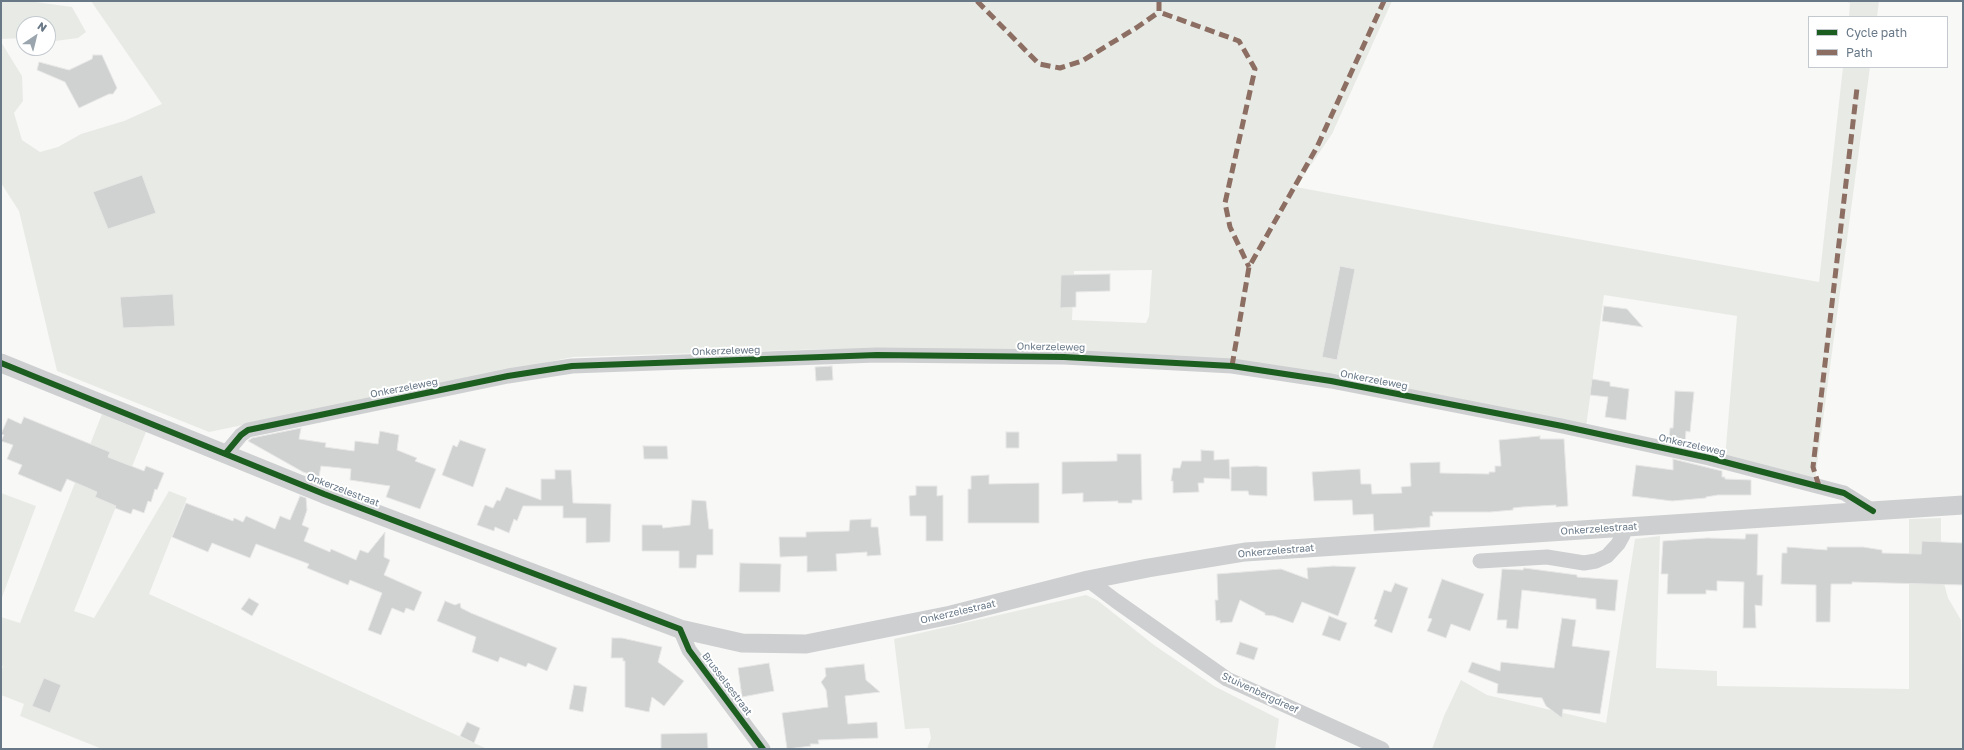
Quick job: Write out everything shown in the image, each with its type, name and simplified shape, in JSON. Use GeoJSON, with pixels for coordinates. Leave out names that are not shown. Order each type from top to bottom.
{"type":"FeatureCollection","features":[{"type":"Feature","properties":{"kind":"street","name":"Onkerzeleweg"},"geometry":{"type":"LineString","coordinates":[[226,453],[241,435],[248,430],[508,376],[572,366],[878,355],[1064,357],[1232,366],[1331,381],[1562,426],[1708,458],[1844,493],[1873,510]]}},
{"type":"Feature","properties":{"kind":"street","name":"Onkerzelestraat"},"geometry":{"type":"LineString","coordinates":[[1,363],[324,494],[680,629],[742,643],[806,644],[951,615],[1088,580],[1148,568],[1245,552],[1963,505]]}},
{"type":"Feature","properties":{"kind":"street"},"geometry":{"type":"LineString","coordinates":[[1480,561],[1547,557],[1584,563],[1596,561],[1607,556],[1618,544],[1624,535],[1623,527]]}},
{"type":"Feature","properties":{"kind":"street","name":"Stuivenbergdreef"},"geometry":{"type":"LineString","coordinates":[[1088,580],[1227,679],[1382,749]]}},
{"type":"Feature","properties":{"kind":"street","name":"Brusselsestraat"},"geometry":{"type":"LineString","coordinates":[[680,629],[689,650],[763,749]]}},
{"type":"Feature","properties":{"kind":"shaded area"},"geometry":{"type":"Polygon","coordinates":[[[1,1],[29,1],[72,7],[86,32],[78,38],[56,41],[56,16],[16,16],[16,38],[1,39],[1,1]]]}},
{"type":"Feature","properties":{"kind":"shaded area"},"geometry":{"type":"Polygon","coordinates":[[[91,1],[1392,1],[1332,134],[1296,187],[1819,282],[1843,68],[1870,68],[1815,480],[1725,458],[1737,316],[1604,295],[1586,427],[1454,398],[1071,351],[828,349],[573,357],[209,432],[57,371],[19,211],[1,183],[1,42],[22,76],[23,101],[14,113],[22,140],[40,152],[58,147],[81,134],[124,121],[162,104],[91,1]],[[1152,270],[1074,271],[1072,320],[1146,323],[1149,316],[1152,270]]]}},
{"type":"Feature","properties":{"kind":"shaded area"},"geometry":{"type":"Polygon","coordinates":[[[1845,1],[1879,1],[1877,16],[1849,16],[1850,3],[1845,1]]]}},
{"type":"Feature","properties":{"kind":"shaded area"},"geometry":{"type":"Polygon","coordinates":[[[102,414],[146,432],[74,611],[94,618],[169,491],[187,498],[149,594],[487,749],[102,749],[20,716],[24,704],[1,695],[1,671],[3,666],[1,666],[1,617],[20,623],[102,414]]]}},
{"type":"Feature","properties":{"kind":"shaded area"},"geometry":{"type":"Polygon","coordinates":[[[1,493],[36,506],[1,600],[1,493]]]}},
{"type":"Feature","properties":{"kind":"shaded area"},"geometry":{"type":"Polygon","coordinates":[[[1941,518],[1941,572],[1948,598],[1961,620],[1963,749],[1432,749],[1444,716],[1461,680],[1487,695],[1606,723],[1635,539],[1660,536],[1656,668],[1717,671],[1717,686],[1909,689],[1909,519],[1941,518]]]}},
{"type":"Feature","properties":{"kind":"shaded area"},"geometry":{"type":"Polygon","coordinates":[[[1086,595],[1097,600],[1154,645],[1214,686],[1279,719],[1275,749],[927,749],[931,738],[929,728],[905,729],[894,639],[1086,595]]]}},
{"type":"Feature","properties":{"kind":"building"},"geometry":{"type":"Polygon","coordinates":[[[93,55],[102,55],[117,88],[113,94],[109,94],[79,108],[65,82],[37,70],[39,62],[69,70],[92,59],[93,55]]]}},
{"type":"Feature","properties":{"kind":"building"},"geometry":{"type":"Polygon","coordinates":[[[142,175],[156,213],[108,229],[93,192],[142,175]]]}},
{"type":"Feature","properties":{"kind":"building"},"geometry":{"type":"Polygon","coordinates":[[[1340,266],[1355,269],[1337,360],[1322,357],[1340,266]]]}},
{"type":"Feature","properties":{"kind":"building"},"geometry":{"type":"Polygon","coordinates":[[[1110,274],[1110,291],[1076,292],[1076,307],[1060,308],[1061,275],[1110,274]]]}},
{"type":"Feature","properties":{"kind":"building"},"geometry":{"type":"Polygon","coordinates":[[[173,294],[175,326],[123,328],[120,297],[173,294]]]}},
{"type":"Feature","properties":{"kind":"building"},"geometry":{"type":"Polygon","coordinates":[[[1604,306],[1627,309],[1643,327],[1602,321],[1604,306]]]}},
{"type":"Feature","properties":{"kind":"building"},"geometry":{"type":"Polygon","coordinates":[[[832,366],[833,380],[816,381],[815,367],[832,366]]]}},
{"type":"Feature","properties":{"kind":"building"},"geometry":{"type":"Polygon","coordinates":[[[1592,379],[1610,382],[1610,386],[1629,389],[1626,420],[1605,417],[1608,397],[1590,395],[1592,379]]]}},
{"type":"Feature","properties":{"kind":"building"},"geometry":{"type":"Polygon","coordinates":[[[1675,391],[1694,392],[1690,432],[1686,431],[1685,444],[1669,440],[1670,428],[1673,428],[1675,391]]]}},
{"type":"Feature","properties":{"kind":"building"},"geometry":{"type":"Polygon","coordinates":[[[24,417],[110,452],[108,457],[144,471],[146,466],[164,473],[157,490],[155,489],[151,502],[148,501],[144,513],[133,509],[131,514],[115,508],[116,506],[95,497],[97,492],[67,479],[61,492],[18,474],[22,465],[7,459],[13,445],[1,441],[4,435],[1,434],[8,418],[21,424],[24,417]]]}},
{"type":"Feature","properties":{"kind":"building"},"geometry":{"type":"Polygon","coordinates":[[[301,428],[299,439],[326,443],[325,447],[354,451],[355,441],[378,444],[380,431],[399,435],[397,450],[417,458],[415,461],[436,469],[420,509],[386,497],[390,486],[350,480],[351,469],[321,466],[319,477],[303,472],[248,441],[252,438],[301,428]]]}},
{"type":"Feature","properties":{"kind":"building"},"geometry":{"type":"Polygon","coordinates":[[[1006,432],[1019,432],[1019,448],[1006,448],[1006,432]]]}},
{"type":"Feature","properties":{"kind":"building"},"geometry":{"type":"Polygon","coordinates":[[[1540,436],[1540,439],[1564,439],[1568,506],[1556,507],[1556,505],[1522,507],[1513,508],[1513,510],[1490,512],[1432,512],[1433,516],[1430,516],[1430,527],[1374,531],[1373,514],[1353,515],[1352,500],[1314,501],[1312,472],[1360,469],[1361,484],[1371,484],[1372,494],[1402,493],[1401,487],[1411,486],[1410,463],[1440,462],[1440,473],[1489,474],[1489,472],[1495,472],[1495,466],[1501,466],[1499,440],[1540,436]]]}},
{"type":"Feature","properties":{"kind":"building"},"geometry":{"type":"Polygon","coordinates":[[[460,440],[486,449],[473,487],[442,475],[453,445],[457,447],[460,440]]]}},
{"type":"Feature","properties":{"kind":"building"},"geometry":{"type":"Polygon","coordinates":[[[643,446],[667,446],[668,459],[644,459],[643,446]]]}},
{"type":"Feature","properties":{"kind":"building"},"geometry":{"type":"Polygon","coordinates":[[[1201,450],[1214,451],[1214,460],[1229,459],[1230,479],[1204,478],[1204,483],[1198,483],[1199,492],[1173,493],[1173,481],[1171,481],[1173,468],[1180,468],[1182,461],[1201,461],[1201,450]]]}},
{"type":"Feature","properties":{"kind":"building"},"geometry":{"type":"Polygon","coordinates":[[[1117,454],[1141,454],[1142,500],[1132,500],[1132,503],[1118,503],[1118,501],[1083,502],[1083,493],[1062,494],[1062,462],[1117,461],[1117,454]]]}},
{"type":"Feature","properties":{"kind":"building"},"geometry":{"type":"Polygon","coordinates":[[[1673,459],[1722,471],[1722,477],[1725,477],[1725,479],[1751,480],[1751,495],[1718,495],[1706,498],[1672,501],[1632,496],[1636,465],[1673,470],[1673,459]]]}},
{"type":"Feature","properties":{"kind":"building"},"geometry":{"type":"Polygon","coordinates":[[[1231,467],[1267,467],[1267,496],[1249,495],[1248,491],[1231,491],[1231,467]]]}},
{"type":"Feature","properties":{"kind":"building"},"geometry":{"type":"Polygon","coordinates":[[[555,470],[571,470],[573,503],[611,504],[610,542],[586,543],[586,518],[563,518],[563,506],[523,506],[517,521],[514,519],[509,533],[495,527],[494,531],[477,525],[485,505],[493,508],[497,500],[500,501],[506,487],[541,500],[541,479],[555,479],[555,470]]]}},
{"type":"Feature","properties":{"kind":"building"},"geometry":{"type":"Polygon","coordinates":[[[989,475],[989,484],[1039,483],[1039,523],[968,523],[968,489],[971,489],[971,476],[989,475]]]}},
{"type":"Feature","properties":{"kind":"building"},"geometry":{"type":"Polygon","coordinates":[[[916,486],[937,486],[937,496],[943,495],[943,541],[926,541],[926,516],[910,516],[909,496],[916,495],[916,486]]]}},
{"type":"Feature","properties":{"kind":"building"},"geometry":{"type":"Polygon","coordinates":[[[300,496],[306,498],[307,510],[302,525],[309,528],[304,541],[330,552],[331,549],[356,560],[360,550],[368,553],[385,532],[384,557],[390,560],[384,575],[422,592],[414,611],[406,608],[404,613],[392,608],[381,635],[368,630],[382,593],[350,580],[348,585],[307,568],[309,564],[256,544],[250,558],[212,543],[208,552],[172,537],[186,503],[233,521],[234,518],[243,522],[246,516],[275,529],[280,516],[290,520],[300,496]]]}},
{"type":"Feature","properties":{"kind":"building"},"geometry":{"type":"Polygon","coordinates":[[[692,500],[706,501],[709,529],[713,529],[713,555],[697,555],[696,568],[679,568],[679,551],[642,551],[642,525],[662,525],[663,528],[690,525],[692,500]]]}},
{"type":"Feature","properties":{"kind":"building"},"geometry":{"type":"Polygon","coordinates":[[[871,519],[871,527],[878,527],[881,555],[867,556],[867,552],[836,554],[837,571],[807,572],[807,556],[780,557],[779,537],[806,537],[806,532],[849,531],[850,520],[871,519]]]}},
{"type":"Feature","properties":{"kind":"building"},"geometry":{"type":"Polygon","coordinates":[[[1746,534],[1758,534],[1757,575],[1763,575],[1762,606],[1755,605],[1756,628],[1743,628],[1744,582],[1717,581],[1717,591],[1706,590],[1706,594],[1667,594],[1668,574],[1661,574],[1663,541],[1707,538],[1745,539],[1746,534]]]}},
{"type":"Feature","properties":{"kind":"building"},"geometry":{"type":"Polygon","coordinates":[[[1922,541],[1963,543],[1963,585],[1852,582],[1852,584],[1831,584],[1830,622],[1816,622],[1816,585],[1781,584],[1782,553],[1787,553],[1787,547],[1827,550],[1827,547],[1863,547],[1882,550],[1882,553],[1921,554],[1922,541]]]}},
{"type":"Feature","properties":{"kind":"building"},"geometry":{"type":"Polygon","coordinates":[[[740,563],[781,564],[780,592],[739,592],[740,563]]]}},
{"type":"Feature","properties":{"kind":"building"},"geometry":{"type":"Polygon","coordinates":[[[1333,566],[1356,567],[1338,616],[1302,602],[1293,623],[1274,616],[1265,615],[1265,613],[1240,600],[1232,622],[1220,623],[1220,620],[1216,621],[1215,600],[1218,600],[1217,574],[1281,569],[1308,579],[1307,568],[1333,566]]]}},
{"type":"Feature","properties":{"kind":"building"},"geometry":{"type":"Polygon","coordinates":[[[1524,568],[1577,575],[1577,577],[1618,580],[1615,611],[1596,609],[1596,599],[1522,590],[1518,629],[1506,628],[1507,620],[1497,620],[1502,569],[1523,570],[1524,568]]]}},
{"type":"Feature","properties":{"kind":"building"},"geometry":{"type":"Polygon","coordinates":[[[1442,579],[1484,594],[1470,631],[1451,624],[1446,638],[1427,631],[1432,619],[1428,618],[1442,579]]]}},
{"type":"Feature","properties":{"kind":"building"},"geometry":{"type":"Polygon","coordinates":[[[1395,583],[1408,588],[1392,633],[1374,626],[1377,620],[1374,619],[1384,590],[1391,592],[1395,583]]]}},
{"type":"Feature","properties":{"kind":"building"},"geometry":{"type":"Polygon","coordinates":[[[249,598],[259,604],[252,616],[241,609],[249,598]]]}},
{"type":"Feature","properties":{"kind":"building"},"geometry":{"type":"Polygon","coordinates":[[[445,601],[455,605],[460,603],[461,608],[471,613],[557,648],[547,671],[528,663],[526,667],[500,657],[498,662],[472,652],[476,637],[437,621],[445,601]]]}},
{"type":"Feature","properties":{"kind":"building"},"geometry":{"type":"Polygon","coordinates":[[[1329,616],[1347,623],[1340,641],[1322,635],[1329,616]]]}},
{"type":"Feature","properties":{"kind":"building"},"geometry":{"type":"Polygon","coordinates":[[[1562,618],[1576,620],[1572,646],[1610,651],[1600,714],[1563,709],[1562,718],[1546,706],[1542,698],[1497,693],[1498,684],[1468,672],[1472,662],[1500,671],[1501,662],[1554,668],[1562,618]]]}},
{"type":"Feature","properties":{"kind":"building"},"geometry":{"type":"Polygon","coordinates":[[[612,638],[622,638],[662,647],[658,662],[684,681],[664,706],[652,697],[649,712],[625,707],[625,661],[623,661],[623,658],[611,658],[612,638]]]}},
{"type":"Feature","properties":{"kind":"building"},"geometry":{"type":"Polygon","coordinates":[[[1240,642],[1258,648],[1254,660],[1236,654],[1240,642]]]}},
{"type":"Feature","properties":{"kind":"building"},"geometry":{"type":"Polygon","coordinates":[[[769,663],[774,691],[742,697],[738,668],[769,663]]]}},
{"type":"Feature","properties":{"kind":"building"},"geometry":{"type":"Polygon","coordinates":[[[864,664],[866,680],[880,692],[845,696],[848,724],[877,722],[878,738],[818,740],[819,744],[810,744],[811,746],[787,749],[782,713],[828,707],[826,690],[821,682],[826,676],[825,668],[864,664]]]}},
{"type":"Feature","properties":{"kind":"building"},"geometry":{"type":"Polygon","coordinates":[[[44,678],[61,685],[50,713],[32,706],[44,678]]]}},
{"type":"Feature","properties":{"kind":"building"},"geometry":{"type":"Polygon","coordinates":[[[574,685],[587,687],[583,712],[569,709],[574,685]]]}},
{"type":"Feature","properties":{"kind":"building"},"geometry":{"type":"Polygon","coordinates":[[[467,722],[480,728],[474,743],[460,736],[467,722]]]}},
{"type":"Feature","properties":{"kind":"building"},"geometry":{"type":"Polygon","coordinates":[[[707,733],[708,749],[661,749],[661,734],[707,733]]]}},
{"type":"Feature","properties":{"kind":"marked path"},"geometry":{"type":"LineString","coordinates":[[977,1],[1039,64],[1060,68],[1082,61],[1159,12]]}},
{"type":"Feature","properties":{"kind":"marked path"},"geometry":{"type":"LineString","coordinates":[[1159,1],[1159,12],[1239,41],[1255,69],[1225,203],[1230,227],[1249,267]]}},
{"type":"Feature","properties":{"kind":"marked path"},"geometry":{"type":"LineString","coordinates":[[1232,366],[1249,267],[1317,147],[1384,1]]}},
{"type":"Feature","properties":{"kind":"marked path"},"geometry":{"type":"LineString","coordinates":[[1819,486],[1813,467],[1857,88]]}},
{"type":"Feature","properties":{"kind":"cycle path"},"geometry":{"type":"LineString","coordinates":[[226,453],[241,435],[248,430],[508,376],[572,366],[877,355],[1064,357],[1232,366],[1331,381],[1562,426],[1709,458],[1844,493],[1873,511]]}},
{"type":"Feature","properties":{"kind":"cycle path"},"geometry":{"type":"LineString","coordinates":[[1,363],[324,494],[680,629],[689,650],[763,749]]}}]}
